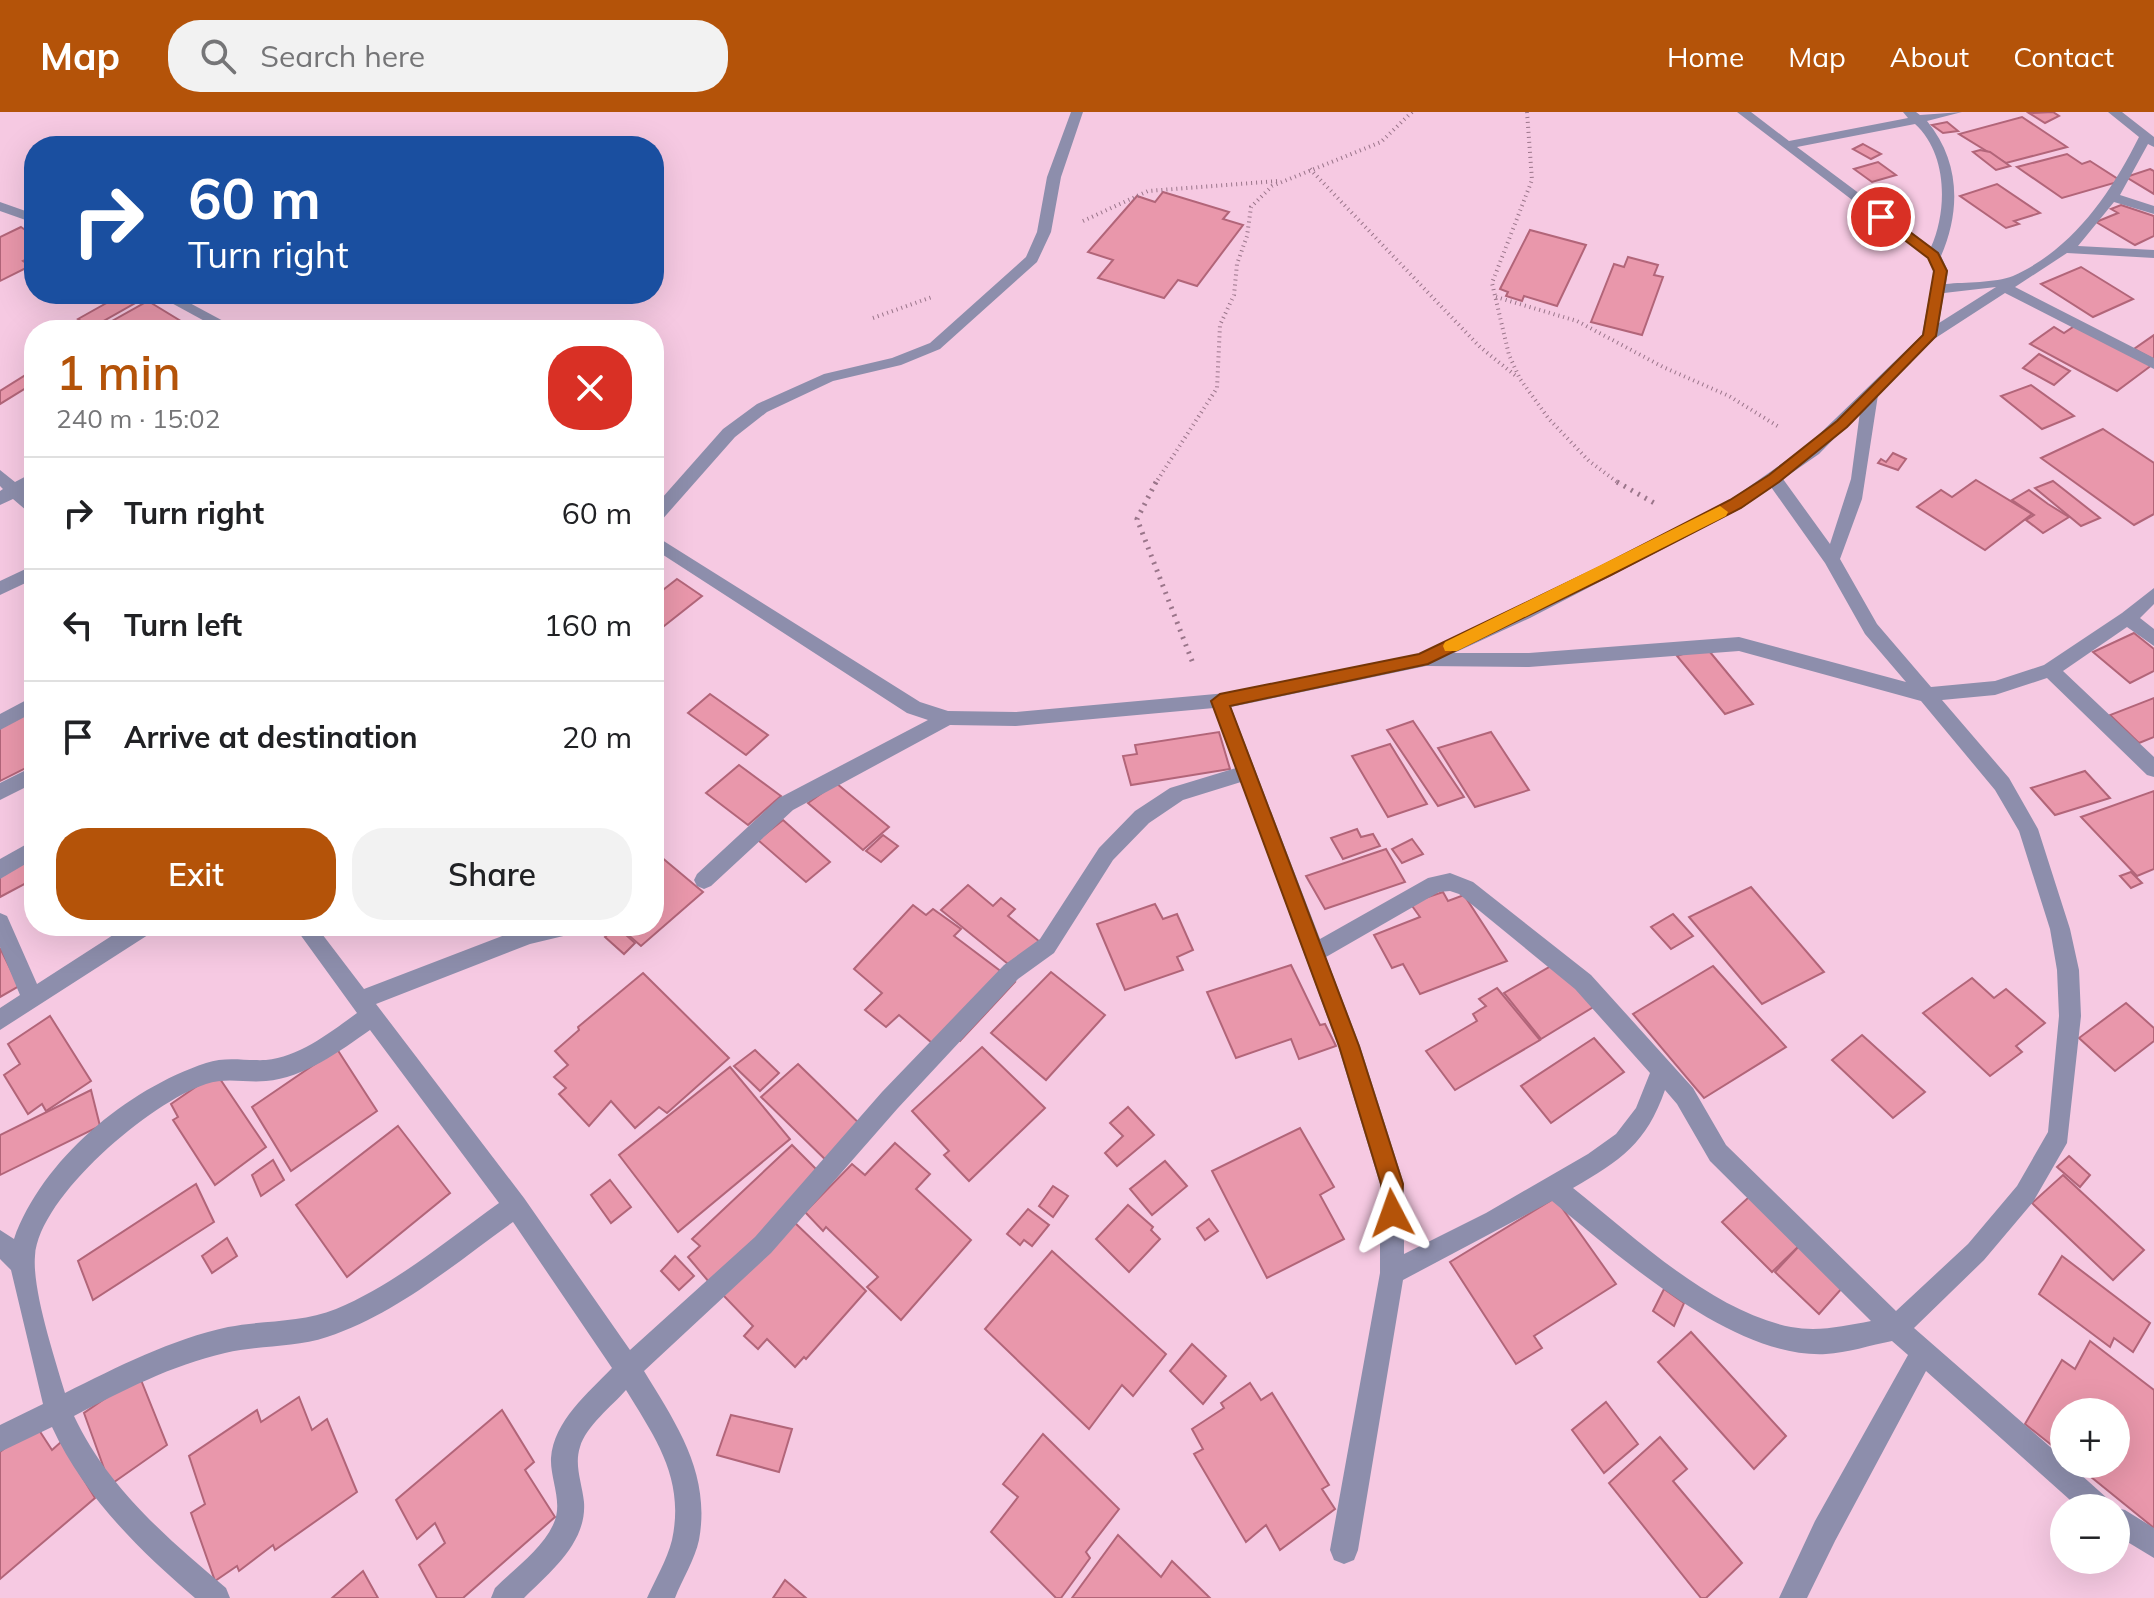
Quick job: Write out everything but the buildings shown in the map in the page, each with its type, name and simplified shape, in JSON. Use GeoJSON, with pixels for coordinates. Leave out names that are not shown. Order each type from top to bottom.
{"type":"FeatureCollection","features":[{"type":"Feature","properties":{"kind":"street"},"geometry":{"type":"LineString","coordinates":[[664,507],[729,433],[762,408],[829,377],[896,362],[935,346],[1032,259],[1044,232],[1054,177],[1077,112]]}},
{"type":"Feature","properties":{"kind":"street"},"geometry":{"type":"LineString","coordinates":[[1743,112],[1934,256],[1941,271],[1929,336]]}},
{"type":"Feature","properties":{"kind":"street"},"geometry":{"type":"LineString","coordinates":[[1786,145],[1913,115],[1956,112]]}},
{"type":"Feature","properties":{"kind":"street"},"geometry":{"type":"LineString","coordinates":[[1422,660],[1524,613],[1736,504],[1813,450],[1929,336],[2064,249],[2111,197],[2149,140],[2114,112]]}},
{"type":"Feature","properties":{"kind":"street"},"geometry":{"type":"LineString","coordinates":[[1913,115],[1939,150],[1949,179],[1946,235],[1934,256]]}},
{"type":"Feature","properties":{"kind":"street"},"geometry":{"type":"LineString","coordinates":[[2124,179],[2148,208]]}},
{"type":"Feature","properties":{"kind":"street"},"geometry":{"type":"LineString","coordinates":[[2111,197],[2148,208]]}},
{"type":"Feature","properties":{"kind":"street"},"geometry":{"type":"LineString","coordinates":[[0,206],[24,215]]}},
{"type":"Feature","properties":{"kind":"street"},"geometry":{"type":"LineString","coordinates":[[2064,249],[2154,254]]}},
{"type":"Feature","properties":{"kind":"street"},"geometry":{"type":"LineString","coordinates":[[1939,289],[2009,283],[2154,364]]}},
{"type":"Feature","properties":{"kind":"street"},"geometry":{"type":"LineString","coordinates":[[182,304],[213,320]]}},
{"type":"Feature","properties":{"kind":"street"},"geometry":{"type":"LineString","coordinates":[[1831,559],[1845,533],[1854,503],[1870,394]]}},
{"type":"Feature","properties":{"kind":"street"},"geometry":{"type":"LineString","coordinates":[[0,476],[24,500]]}},
{"type":"Feature","properties":{"kind":"street"},"geometry":{"type":"LineString","coordinates":[[1553,1187],[1664,1276],[1744,1322],[1790,1339],[1826,1342],[1896,1328],[1976,1252],[2025,1194],[2059,1135],[2070,1016],[2068,970],[2060,929],[2028,829],[2002,784],[1871,629],[1831,559],[1774,479]]}},
{"type":"Feature","properties":{"kind":"street"},"geometry":{"type":"LineString","coordinates":[[0,499],[24,484]]}},
{"type":"Feature","properties":{"kind":"street"},"geometry":{"type":"LineString","coordinates":[[664,548],[914,708],[948,718],[1016,719],[1216,702],[1422,660],[1542,659],[1739,644],[1925,695],[1995,688],[2050,670],[2128,618],[2154,594]]}},
{"type":"Feature","properties":{"kind":"street"},"geometry":{"type":"LineString","coordinates":[[0,589],[24,576]]}},
{"type":"Feature","properties":{"kind":"street"},"geometry":{"type":"LineString","coordinates":[[2128,618],[2154,639]]}},
{"type":"Feature","properties":{"kind":"street"},"geometry":{"type":"LineString","coordinates":[[2050,670],[2154,769]]}},
{"type":"Feature","properties":{"kind":"street"},"geometry":{"type":"LineString","coordinates":[[1216,702],[1349,1046],[1392,1184],[1392,1273],[1344,1550]]}},
{"type":"Feature","properties":{"kind":"street"},"geometry":{"type":"LineString","coordinates":[[0,723],[24,709]]}},
{"type":"Feature","properties":{"kind":"street"},"geometry":{"type":"LineString","coordinates":[[704,880],[786,804],[948,718]]}},
{"type":"Feature","properties":{"kind":"street"},"geometry":{"type":"LineString","coordinates":[[505,1598],[556,1547],[568,1525],[571,1505],[564,1459],[569,1437],[628,1369],[763,1245],[890,1100],[1011,972],[1047,946],[1106,854],[1142,817],[1177,794],[1246,773]]}},
{"type":"Feature","properties":{"kind":"street"},"geometry":{"type":"LineString","coordinates":[[0,792],[24,779]]}},
{"type":"Feature","properties":{"kind":"street"},"geometry":{"type":"LineString","coordinates":[[0,870],[24,855]]}},
{"type":"Feature","properties":{"kind":"street"},"geometry":{"type":"LineString","coordinates":[[1313,954],[1435,884],[1450,882],[1466,888],[1573,973],[1685,1096],[1718,1153],[1896,1328],[2083,1494]]}},
{"type":"Feature","properties":{"kind":"street"},"geometry":{"type":"LineString","coordinates":[[0,922],[32,999]]}},
{"type":"Feature","properties":{"kind":"street"},"geometry":{"type":"LineString","coordinates":[[0,1020],[129,936]]}},
{"type":"Feature","properties":{"kind":"street"},"geometry":{"type":"LineString","coordinates":[[311,936],[516,1206],[628,1369],[677,1449],[688,1488],[685,1541],[661,1598]]}},
{"type":"Feature","properties":{"kind":"street"},"geometry":{"type":"LineString","coordinates":[[216,1598],[109,1498],[82,1457],[59,1410],[21,1263],[24,1241],[40,1212],[85,1154],[117,1123],[151,1101],[211,1073],[273,1069],[300,1061],[364,1009],[527,936]]}},
{"type":"Feature","properties":{"kind":"street"},"geometry":{"type":"LineString","coordinates":[[1392,1273],[1553,1187],[1624,1142],[1645,1115],[1662,1069]]}},
{"type":"Feature","properties":{"kind":"street"},"geometry":{"type":"LineString","coordinates":[[0,1439],[141,1368],[215,1342],[300,1331],[342,1320],[395,1289],[516,1206]]}},
{"type":"Feature","properties":{"kind":"street"},"geometry":{"type":"LineString","coordinates":[[0,1242],[21,1263]]}},
{"type":"Feature","properties":{"kind":"street"},"geometry":{"type":"LineString","coordinates":[[1793,1598],[1825,1531],[1923,1352]]}},
{"type":"Feature","properties":{"kind":"street"},"geometry":{"type":"LineString","coordinates":[[2130,1528],[2154,1544]]}},
{"type":"Feature","properties":{"kind":"path"},"geometry":{"type":"LineString","coordinates":[[1216,702],[1188,653],[1169,594],[1139,527],[1138,514],[1217,388],[1220,325],[1234,295],[1237,264],[1247,236],[1251,207],[1272,186],[1381,142],[1412,112]]}},
{"type":"Feature","properties":{"kind":"path"},"geometry":{"type":"LineString","coordinates":[[1527,112],[1532,180],[1492,283],[1509,355],[1520,379],[1549,419],[1589,461],[1668,514],[1681,532]]}},
{"type":"Feature","properties":{"kind":"path"},"geometry":{"type":"LineString","coordinates":[[1310,169],[1480,347],[1520,379]]}},
{"type":"Feature","properties":{"kind":"path"},"geometry":{"type":"LineString","coordinates":[[1496,297],[1590,327],[1663,367],[1729,396],[1813,450]]}},
{"type":"Feature","properties":{"kind":"slow traffic"},"geometry":{"type":"LineString","coordinates":[[1451,646],[1524,613],[1720,512]]}},
{"type":"Feature","properties":{"kind":"route"},"geometry":{"type":"LineString","coordinates":[[1392,1213],[1392,1184],[1349,1046],[1220,701],[1249,698],[1422,660],[1524,613],[1736,504],[1774,479],[1842,424],[1929,336],[1941,271],[1934,256],[1881,217]]}}]}
